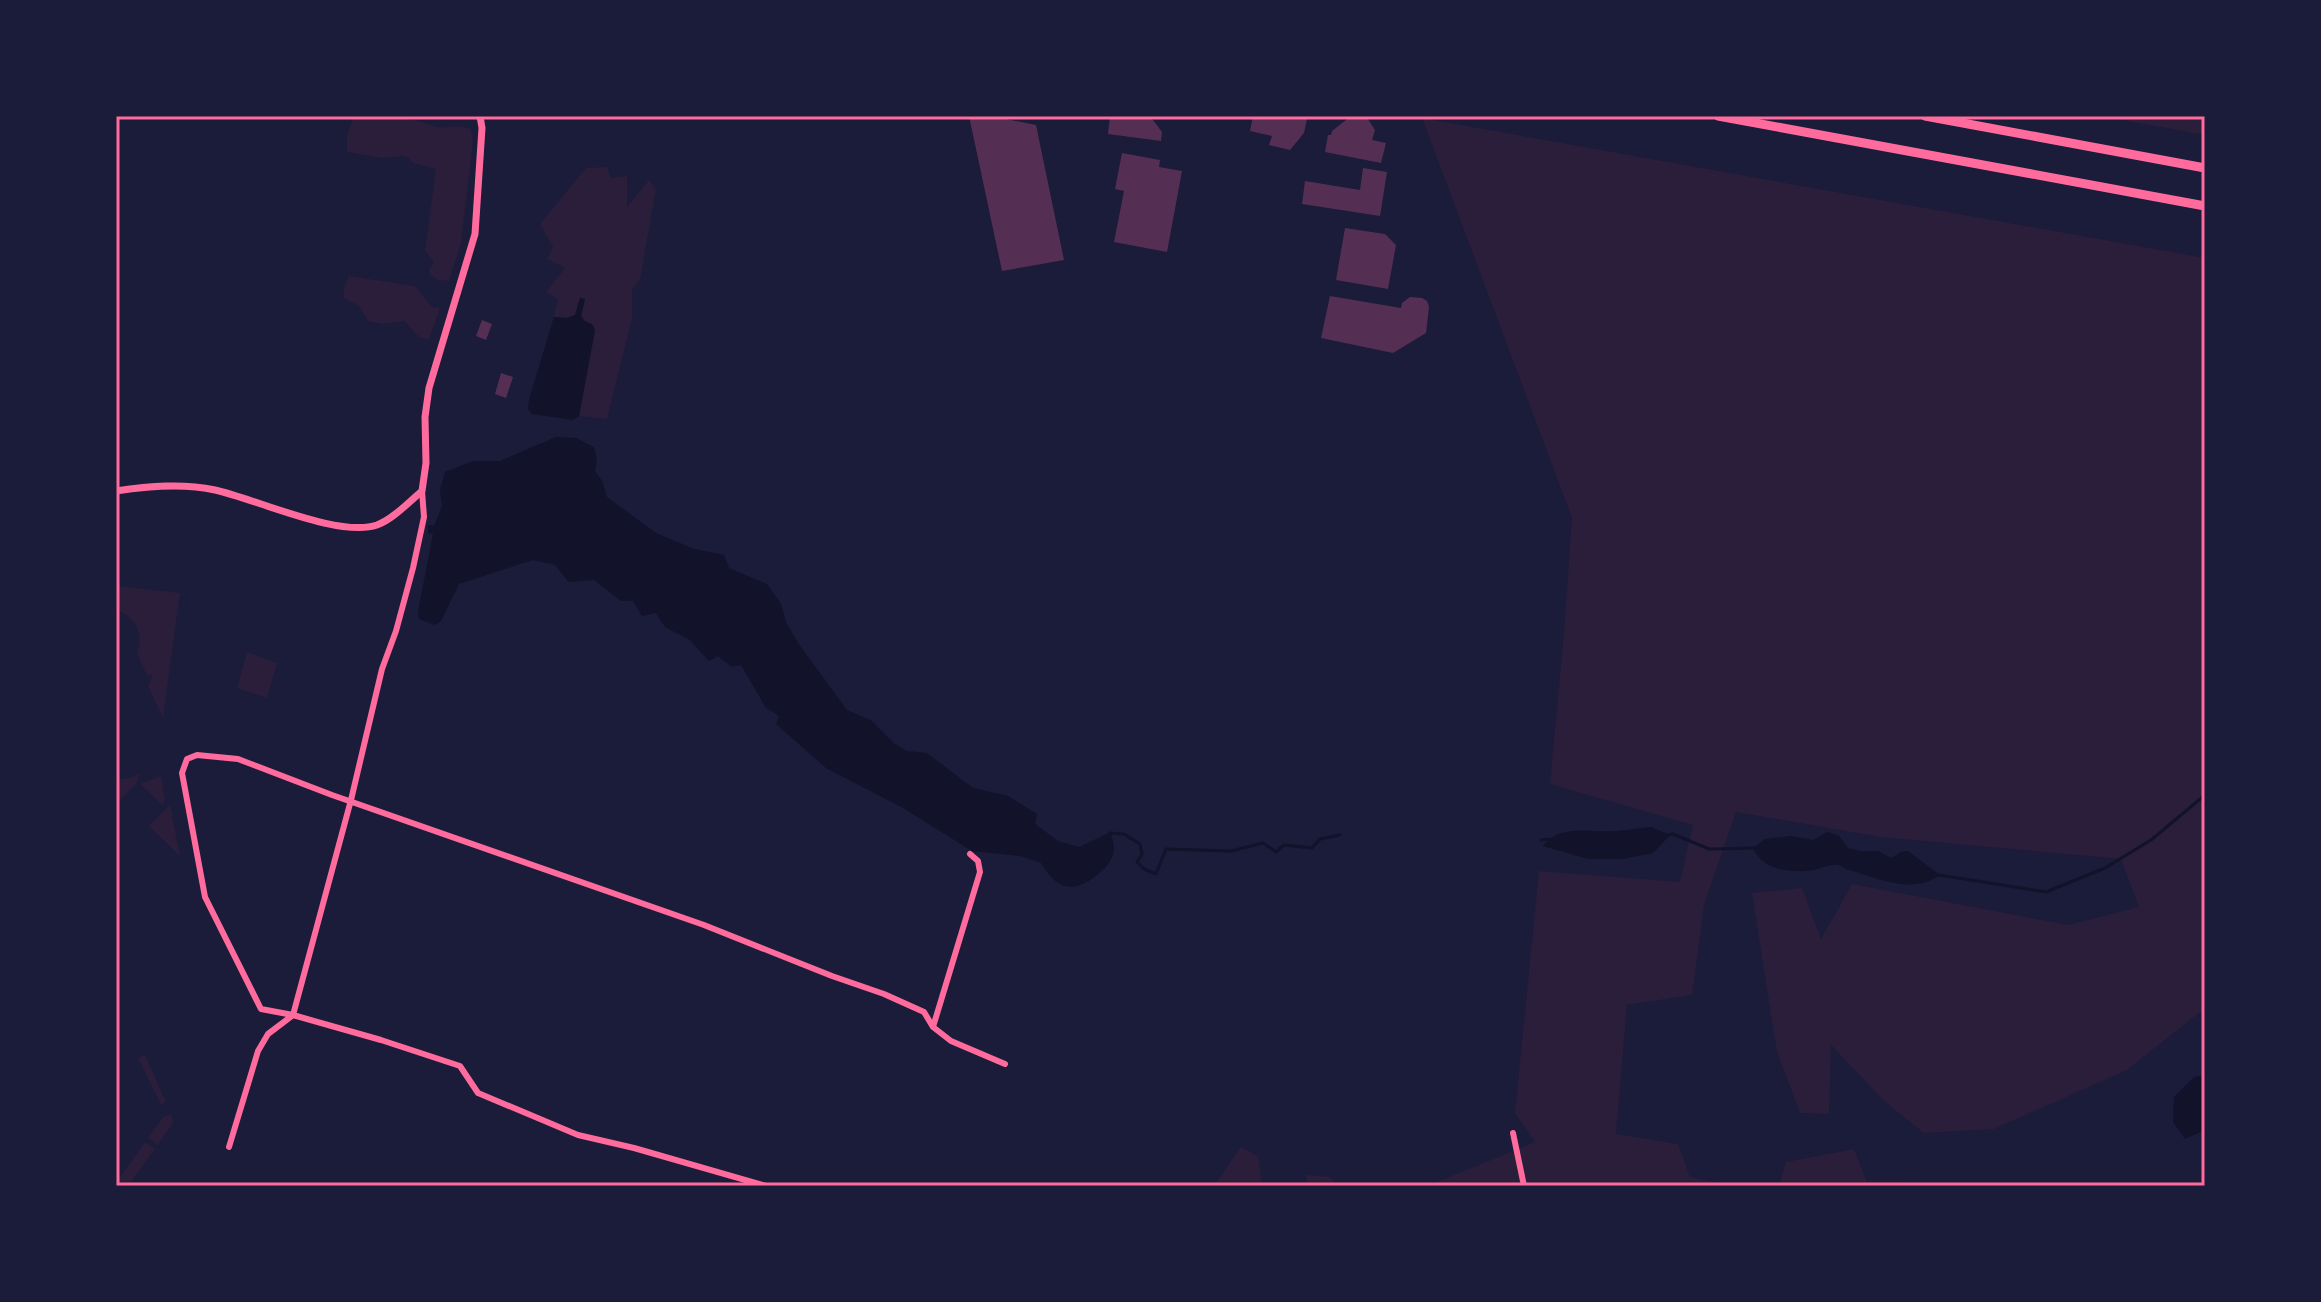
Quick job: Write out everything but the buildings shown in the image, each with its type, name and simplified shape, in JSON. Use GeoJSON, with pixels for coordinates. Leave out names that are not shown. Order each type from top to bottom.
{"type":"FeatureCollection","features":[{"type":"Feature","properties":{"kind":"highway"},"geometry":{"type":"LineString","coordinates":[[1718,116],[2205,206]]}},
{"type":"Feature","properties":{"kind":"highway"},"geometry":{"type":"LineString","coordinates":[[1925,116],[2205,168]]}},
{"type":"Feature","properties":{"kind":"street"},"geometry":{"type":"LineString","coordinates":[[229,1147],[258,1051],[268,1034],[293,1015],[351,800],[378,683],[396,631],[419,538],[424,517],[422,491],[429,388],[475,234],[482,128],[480,116]]}},
{"type":"Feature","properties":{"kind":"street"},"geometry":{"type":"LineString","coordinates":[[116,491],[200,487],[338,526],[359,528],[378,525],[422,491]]}},
{"type":"Feature","properties":{"kind":"street"},"geometry":{"type":"LineString","coordinates":[[766,1186],[578,1135],[478,1093],[460,1066],[381,1040],[261,1009],[205,897],[182,773],[185,762],[191,756],[238,759],[704,925],[924,1012],[933,1027],[951,1041],[1005,1064]]}},
{"type":"Feature","properties":{"kind":"street"},"geometry":{"type":"LineString","coordinates":[[933,1027],[980,872],[978,861],[970,854]]}},
{"type":"Feature","properties":{"kind":"street"},"geometry":{"type":"LineString","coordinates":[[1513,1133],[1524,1186]]}},
{"type":"Feature","properties":{"kind":"shaded area"},"geometry":{"type":"Polygon","coordinates":[[[354,116],[398,117],[439,127],[471,129],[473,141],[461,243],[449,281],[430,275],[433,260],[425,251],[436,169],[412,163],[404,156],[382,158],[347,152],[347,135],[354,116]]]}},
{"type":"Feature","properties":{"kind":"shaded area"},"geometry":{"type":"Polygon","coordinates":[[[2100,116],[2205,116],[2205,135],[2100,116]]]}},
{"type":"Feature","properties":{"kind":"shaded area"},"geometry":{"type":"Polygon","coordinates":[[[1422,118],[2205,258],[2205,1008],[2127,1070],[1994,1129],[1924,1133],[1884,1101],[1831,1045],[1829,1114],[1800,1113],[1777,1052],[1752,893],[1802,888],[1821,939],[1852,884],[2068,925],[2139,907],[2121,859],[1881,837],[1736,812],[1704,905],[1692,995],[1627,1005],[1616,1134],[1678,1144],[1690,1177],[1733,1186],[1427,1186],[1535,1142],[1515,1113],[1539,871],[1680,882],[1693,825],[1550,784],[1572,518],[1422,118]]]}},
{"type":"Feature","properties":{"kind":"shaded area"},"geometry":{"type":"Polygon","coordinates":[[[607,167],[611,178],[627,176],[627,207],[649,180],[656,189],[640,280],[632,289],[632,319],[607,419],[579,416],[595,330],[581,316],[585,300],[580,298],[575,315],[554,317],[558,299],[546,292],[565,268],[547,259],[553,247],[540,224],[586,168],[607,167]]]}},
{"type":"Feature","properties":{"kind":"shaded area"},"geometry":{"type":"Polygon","coordinates":[[[349,276],[415,286],[432,307],[440,308],[429,339],[417,335],[404,321],[382,324],[368,321],[359,306],[344,298],[349,276]]]}},
{"type":"Feature","properties":{"kind":"shaded area"},"geometry":{"type":"Polygon","coordinates":[[[580,298],[585,299],[581,316],[595,330],[579,416],[573,420],[532,414],[528,409],[529,400],[554,317],[575,315],[580,298]]]}},
{"type":"Feature","properties":{"kind":"shaded area"},"geometry":{"type":"Polygon","coordinates":[[[556,437],[576,438],[594,447],[597,459],[595,471],[607,497],[656,533],[694,549],[724,555],[729,568],[767,584],[781,604],[786,622],[798,643],[847,710],[872,721],[895,744],[907,751],[927,753],[973,788],[1008,796],[1037,814],[1035,824],[1058,841],[1079,847],[1111,832],[1114,851],[1107,865],[1087,882],[1072,887],[1058,883],[1041,863],[1020,856],[972,851],[903,808],[826,768],[776,724],[779,717],[766,708],[741,665],[732,667],[718,656],[709,661],[690,640],[665,627],[656,613],[642,616],[633,601],[621,601],[594,580],[569,582],[555,565],[533,560],[459,584],[441,621],[435,625],[419,619],[433,534],[428,533],[428,525],[434,526],[442,506],[440,490],[445,472],[473,461],[500,461],[556,437]]]}},
{"type":"Feature","properties":{"kind":"shaded area"},"geometry":{"type":"Polygon","coordinates":[[[116,586],[180,593],[163,718],[148,686],[153,674],[147,676],[137,653],[140,639],[137,627],[116,610],[116,586]]]}},
{"type":"Feature","properties":{"kind":"shaded area"},"geometry":{"type":"Polygon","coordinates":[[[247,652],[277,663],[267,698],[237,688],[247,652]]]}},
{"type":"Feature","properties":{"kind":"shaded area"},"geometry":{"type":"Polygon","coordinates":[[[140,772],[136,784],[116,804],[116,780],[130,778],[140,772]]]}},
{"type":"Feature","properties":{"kind":"shaded area"},"geometry":{"type":"Polygon","coordinates":[[[161,776],[165,800],[162,805],[140,784],[161,776]]]}},
{"type":"Feature","properties":{"kind":"shaded area"},"geometry":{"type":"Polygon","coordinates":[[[170,805],[180,856],[149,826],[170,805]]]}},
{"type":"Feature","properties":{"kind":"shaded area"},"geometry":{"type":"Polygon","coordinates":[[[1651,827],[1670,835],[1653,853],[1623,859],[1588,859],[1543,846],[1550,839],[1568,832],[1651,827]]]}},
{"type":"Feature","properties":{"kind":"shaded area"},"geometry":{"type":"Polygon","coordinates":[[[1827,832],[1839,836],[1848,848],[1860,851],[1878,851],[1891,858],[1908,851],[1940,875],[1918,884],[1907,884],[1883,880],[1838,865],[1787,871],[1770,866],[1753,848],[1765,839],[1791,836],[1813,840],[1827,832]]]}},
{"type":"Feature","properties":{"kind":"shaded area"},"geometry":{"type":"Polygon","coordinates":[[[145,1055],[166,1102],[161,1105],[138,1058],[145,1055]]]}},
{"type":"Feature","properties":{"kind":"shaded area"},"geometry":{"type":"Polygon","coordinates":[[[2205,1075],[2205,1130],[2185,1139],[2173,1122],[2174,1097],[2194,1077],[2205,1075]]]}},
{"type":"Feature","properties":{"kind":"shaded area"},"geometry":{"type":"Polygon","coordinates":[[[171,1114],[173,1123],[158,1145],[148,1138],[163,1117],[171,1114]]]}},
{"type":"Feature","properties":{"kind":"shaded area"},"geometry":{"type":"Polygon","coordinates":[[[145,1142],[155,1149],[128,1186],[116,1186],[116,1183],[145,1142]]]}},
{"type":"Feature","properties":{"kind":"shaded area"},"geometry":{"type":"Polygon","coordinates":[[[1241,1147],[1258,1156],[1262,1186],[1214,1186],[1241,1147]]]}},
{"type":"Feature","properties":{"kind":"shaded area"},"geometry":{"type":"Polygon","coordinates":[[[1854,1149],[1867,1182],[1921,1183],[1922,1186],[1779,1186],[1786,1162],[1854,1149]]]}},
{"type":"Feature","properties":{"kind":"shaded area"},"geometry":{"type":"Polygon","coordinates":[[[1306,1175],[1331,1177],[1336,1186],[1308,1186],[1306,1175]]]}},
{"type":"Feature","properties":{"kind":"waterway"},"geometry":{"type":"LineString","coordinates":[[1939,875],[2046,892],[2105,868],[2151,840],[2205,795]]}},
{"type":"Feature","properties":{"kind":"waterway"},"geometry":{"type":"LineString","coordinates":[[1110,833],[1124,834],[1140,844],[1142,854],[1137,862],[1156,874],[1166,849],[1231,851],[1263,843],[1276,852],[1284,845],[1312,848],[1320,839],[1340,835]]}},
{"type":"Feature","properties":{"kind":"waterway"},"geometry":{"type":"LineString","coordinates":[[1668,835],[1673,834],[1709,849],[1758,848]]}},
{"type":"Feature","properties":{"kind":"waterway"},"geometry":{"type":"LineString","coordinates":[[1541,840],[1550,839]]}}]}
